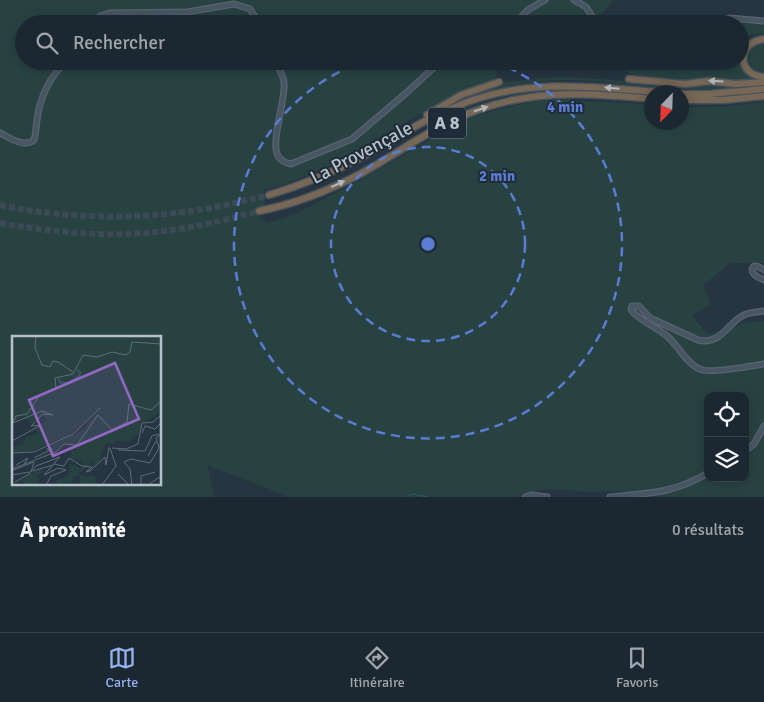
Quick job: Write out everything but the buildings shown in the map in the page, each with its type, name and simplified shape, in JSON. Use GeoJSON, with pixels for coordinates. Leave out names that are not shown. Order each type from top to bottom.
{"type":"FeatureCollection","features":[{"type":"Feature","properties":{"kind":"highway"},"geometry":{"type":"LineString","coordinates":[[749,45],[764,39]]}},
{"type":"Feature","properties":{"kind":"highway"},"geometry":{"type":"LineString","coordinates":[[747,70],[755,75],[764,77]]}},
{"type":"Feature","properties":{"kind":"highway"},"geometry":{"type":"LineString","coordinates":[[629,79],[685,84],[710,81],[736,84],[764,82]]}},
{"type":"Feature","properties":{"kind":"highway"},"geometry":{"type":"LineString","coordinates":[[390,140],[454,99],[470,91],[499,82]]}},
{"type":"Feature","properties":{"kind":"highway","name":"La Provençale"},"geometry":{"type":"LineString","coordinates":[[269,195],[334,171],[453,107],[482,97],[516,89],[543,86],[572,85],[644,91]]}},
{"type":"Feature","properties":{"kind":"highway"},"geometry":{"type":"LineString","coordinates":[[689,94],[764,89]]}},
{"type":"Feature","properties":{"kind":"highway","name":"La Provençale"},"geometry":{"type":"LineString","coordinates":[[259,212],[305,198],[337,185],[445,124],[497,104],[527,97],[560,94],[590,94],[644,98]]}},
{"type":"Feature","properties":{"kind":"highway"},"geometry":{"type":"LineString","coordinates":[[689,100],[724,100],[764,96]]}},
{"type":"Feature","properties":{"kind":"main road"},"geometry":{"type":"LineString","coordinates":[[523,15],[545,0]]}},
{"type":"Feature","properties":{"kind":"main road"},"geometry":{"type":"LineString","coordinates":[[574,0],[586,7],[591,15]]}},
{"type":"Feature","properties":{"kind":"main road"},"geometry":{"type":"LineString","coordinates":[[104,15],[109,13],[187,12],[234,4],[250,9],[254,15]]}},
{"type":"Feature","properties":{"kind":"main road"},"geometry":{"type":"LineString","coordinates":[[749,20],[764,21]]}},
{"type":"Feature","properties":{"kind":"main road"},"geometry":{"type":"LineString","coordinates":[[0,133],[22,143],[31,142],[35,137],[38,111],[45,89],[58,70]]}},
{"type":"Feature","properties":{"kind":"main road"},"geometry":{"type":"LineString","coordinates":[[280,70],[285,85],[278,129],[277,154],[282,161],[291,164],[352,139],[431,70]]}},
{"type":"Feature","properties":{"kind":"main road"},"geometry":{"type":"LineString","coordinates":[[764,270],[757,266],[754,266],[752,269],[752,273],[764,280]]}},
{"type":"Feature","properties":{"kind":"main road"},"geometry":{"type":"LineString","coordinates":[[764,311],[744,315],[723,334],[706,342],[650,318],[639,306],[632,306],[631,309],[633,314],[668,337],[698,368],[711,371],[764,364]]}},
{"type":"Feature","properties":{"kind":"main road"},"geometry":{"type":"LineString","coordinates":[[749,448],[754,444],[764,426]]}},
{"type":"Feature","properties":{"kind":"main road"},"geometry":{"type":"LineString","coordinates":[[610,497],[676,489],[704,475]]}},
{"type":"Feature","properties":{"kind":"main road"},"geometry":{"type":"LineString","coordinates":[[525,497],[531,495],[547,497]]}},
{"type":"Feature","properties":{"kind":"green space"},"geometry":{"type":"Polygon","coordinates":[[[0,0],[613,0],[601,15],[15,15],[15,70],[498,70],[496,80],[455,94],[332,165],[285,184],[264,190],[265,206],[257,209],[260,217],[268,223],[291,216],[368,176],[455,125],[496,110],[547,100],[573,99],[573,101],[644,104],[644,130],[689,130],[689,108],[764,102],[764,263],[731,263],[703,285],[711,304],[692,316],[708,334],[748,322],[764,321],[764,497],[656,497],[620,491],[589,492],[548,489],[521,494],[517,497],[285,497],[285,495],[207,465],[214,497],[0,497],[0,0]]]}},
{"type":"Feature","properties":{"kind":"green space"},"geometry":{"type":"Polygon","coordinates":[[[749,21],[764,23],[764,33],[749,37],[749,21]]]}},
{"type":"Feature","properties":{"kind":"green space"},"geometry":{"type":"Polygon","coordinates":[[[764,42],[764,72],[756,71],[750,66],[749,53],[751,48],[764,42]]]}},
{"type":"Feature","properties":{"kind":"green space"},"geometry":{"type":"Polygon","coordinates":[[[623,70],[744,70],[758,80],[741,81],[710,77],[680,81],[637,76],[623,70]]]}},
{"type":"Feature","properties":{"kind":"green space"},"geometry":{"type":"Polygon","coordinates":[[[555,77],[649,83],[712,84],[737,87],[696,89],[689,89],[689,85],[644,85],[557,80],[513,85],[456,100],[505,82],[555,77]]]}},
{"type":"Feature","properties":{"kind":"waterway"},"geometry":{"type":"LineString","coordinates":[[407,497],[412,494],[428,497]]}},
{"type":"Feature","properties":{"kind":"tunnel"},"geometry":{"type":"LineString","coordinates":[[0,205],[51,213],[128,216],[180,213],[269,195]]}},
{"type":"Feature","properties":{"kind":"tunnel"},"geometry":{"type":"LineString","coordinates":[[0,223],[73,232],[128,234],[160,232],[189,227],[259,211]]}}]}
